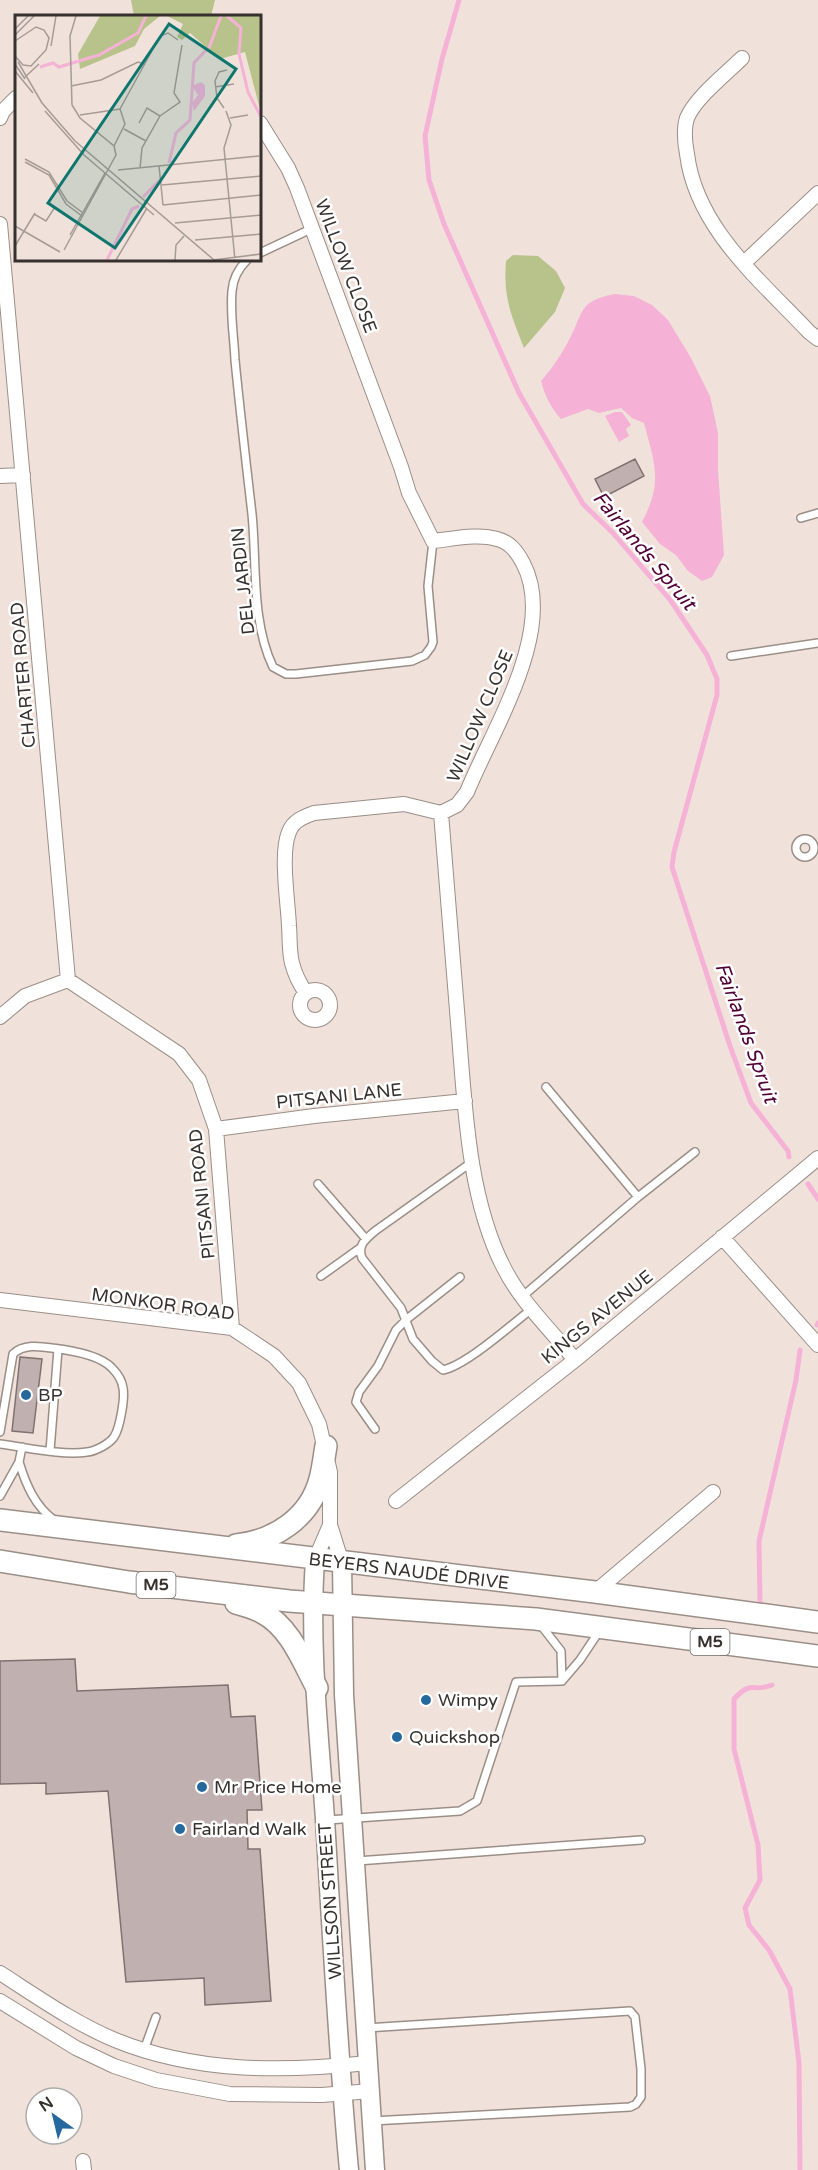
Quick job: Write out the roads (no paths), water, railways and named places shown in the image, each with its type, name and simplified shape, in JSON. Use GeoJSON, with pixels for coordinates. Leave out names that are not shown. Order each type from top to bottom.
{"type":"FeatureCollection","features":[{"type":"Feature","properties":{"kind":"main road"},"geometry":{"type":"LineString","coordinates":[[214,1546],[242,1544],[260,1539],[287,1527],[297,1519],[307,1508],[320,1481],[326,1446]]}},
{"type":"Feature","properties":{"kind":"main road","name":"BEYERS NAUDÉ DRIVE"},"geometry":{"type":"LineString","coordinates":[[0,1520],[315,1560],[595,1592],[818,1622]]}},
{"type":"Feature","properties":{"kind":"main road","name":"BEYERS NAUDÉ DRIVE"},"geometry":{"type":"LineString","coordinates":[[0,1560],[129,1582],[344,1606],[536,1619],[818,1656]]}},
{"type":"Feature","properties":{"kind":"main road"},"geometry":{"type":"LineString","coordinates":[[129,1582],[235,1603],[263,1612],[277,1622],[288,1635],[317,1688]]}},
{"type":"Feature","properties":{"kind":"street"},"geometry":{"type":"LineString","coordinates":[[742,58],[696,105],[687,119],[684,136],[694,186],[706,212],[723,238],[744,263],[818,339]]}},
{"type":"Feature","properties":{"kind":"street"},"geometry":{"type":"LineString","coordinates":[[0,118],[3,111],[15,99]]}},
{"type":"Feature","properties":{"kind":"street","name":"WILLOW CLOSE"},"geometry":{"type":"LineString","coordinates":[[261,125],[288,168],[313,228],[398,456],[409,493],[433,541],[486,537],[499,539],[511,546],[527,570],[534,610],[531,637],[522,668],[467,792],[457,805],[441,813]]}},
{"type":"Feature","properties":{"kind":"street"},"geometry":{"type":"LineString","coordinates":[[744,263],[818,193]]}},
{"type":"Feature","properties":{"kind":"street","name":"CHARTER ROAD"},"geometry":{"type":"LineString","coordinates":[[0,224],[68,980]]}},
{"type":"Feature","properties":{"kind":"street"},"geometry":{"type":"LineString","coordinates":[[0,476],[23,475]]}},
{"type":"Feature","properties":{"kind":"street"},"geometry":{"type":"LineString","coordinates":[[306,993],[297,981],[291,961],[285,860],[286,841],[294,823],[314,813],[404,804],[441,813],[472,1162],[486,1219],[503,1267],[523,1296],[575,1360]]}},
{"type":"Feature","properties":{"kind":"street"},"geometry":{"type":"LineString","coordinates":[[0,1017],[24,996],[35,990],[68,980]]}},
{"type":"Feature","properties":{"kind":"street","name":"PITSANI ROAD"},"geometry":{"type":"LineString","coordinates":[[68,980],[179,1054],[199,1080],[216,1129],[232,1328]]}},
{"type":"Feature","properties":{"kind":"street","name":"PITSANI LANE"},"geometry":{"type":"LineString","coordinates":[[216,1129],[314,1116],[465,1101]]}},
{"type":"Feature","properties":{"kind":"street","name":"KINGS AVENUE"},"geometry":{"type":"LineString","coordinates":[[396,1501],[575,1360],[816,1160]]}},
{"type":"Feature","properties":{"kind":"street"},"geometry":{"type":"LineString","coordinates":[[722,1238],[818,1345]]}},
{"type":"Feature","properties":{"kind":"street","name":"MONKOR ROAD"},"geometry":{"type":"LineString","coordinates":[[0,1300],[232,1328],[274,1356],[299,1383],[319,1424],[326,1446],[330,1472],[330,1525],[342,1563]]}},
{"type":"Feature","properties":{"kind":"street"},"geometry":{"type":"LineString","coordinates":[[595,1592],[713,1492]]}},
{"type":"Feature","properties":{"kind":"street","name":"MONKOR ROAD"},"geometry":{"type":"LineString","coordinates":[[315,1560],[330,1525]]}},
{"type":"Feature","properties":{"kind":"street","name":"WILLSON STREET"},"geometry":{"type":"LineString","coordinates":[[315,1560],[312,1603],[340,2066],[349,2170]]}},
{"type":"Feature","properties":{"kind":"street","name":"WILLSON STREET"},"geometry":{"type":"LineString","coordinates":[[342,1563],[344,1695],[375,2170]]}},
{"type":"Feature","properties":{"kind":"street"},"geometry":{"type":"LineString","coordinates":[[0,1973],[50,2006],[113,2039],[187,2062],[225,2067],[285,2069],[368,2062]]}},
{"type":"Feature","properties":{"kind":"street"},"geometry":{"type":"LineString","coordinates":[[0,2001],[76,2048],[114,2066],[156,2080],[230,2094],[342,2095],[371,2091]]}},
{"type":"Feature","properties":{"kind":"lane"},"geometry":{"type":"LineString","coordinates":[[261,253],[313,228]]}},
{"type":"Feature","properties":{"kind":"lane","name":"DEL JARDIN"},"geometry":{"type":"LineString","coordinates":[[246,261],[234,278],[233,330],[252,515],[259,613],[264,640],[273,667],[286,674],[296,674],[391,664],[418,659],[425,655],[433,642],[434,631],[428,586],[433,541]]}},
{"type":"Feature","properties":{"kind":"lane"},"geometry":{"type":"LineString","coordinates":[[801,518],[818,513]]}},
{"type":"Feature","properties":{"kind":"lane"},"geometry":{"type":"LineString","coordinates":[[731,656],[818,643]]}},
{"type":"Feature","properties":{"kind":"lane"},"geometry":{"type":"LineString","coordinates":[[546,1088],[638,1197]]}},
{"type":"Feature","properties":{"kind":"lane"},"geometry":{"type":"LineString","coordinates":[[523,1296],[638,1197],[695,1152]]}},
{"type":"Feature","properties":{"kind":"lane"},"geometry":{"type":"LineString","coordinates":[[321,1276],[360,1248],[366,1239],[472,1162]]}},
{"type":"Feature","properties":{"kind":"lane"},"geometry":{"type":"LineString","coordinates":[[318,1184],[366,1239]]}},
{"type":"Feature","properties":{"kind":"lane"},"geometry":{"type":"LineString","coordinates":[[360,1248],[362,1258],[407,1318],[411,1335],[439,1368],[446,1370],[464,1360],[533,1308]]}},
{"type":"Feature","properties":{"kind":"lane"},"geometry":{"type":"LineString","coordinates":[[375,1429],[359,1408],[357,1398],[364,1384],[378,1366],[392,1335],[407,1318],[460,1277]]}},
{"type":"Feature","properties":{"kind":"lane"},"geometry":{"type":"LineString","coordinates":[[0,1432],[13,1354],[18,1348],[79,1351],[111,1366],[121,1381],[124,1390],[121,1415],[115,1436],[105,1445],[88,1452],[0,1444]]}},
{"type":"Feature","properties":{"kind":"lane"},"geometry":{"type":"LineString","coordinates":[[50,1450],[58,1349]]}},
{"type":"Feature","properties":{"kind":"lane"},"geometry":{"type":"LineString","coordinates":[[0,1496],[19,1462],[22,1447]]}},
{"type":"Feature","properties":{"kind":"lane"},"geometry":{"type":"LineString","coordinates":[[19,1462],[36,1502],[46,1514],[63,1527]]}},
{"type":"Feature","properties":{"kind":"lane"},"geometry":{"type":"LineString","coordinates":[[536,1619],[561,1652],[562,1681]]}},
{"type":"Feature","properties":{"kind":"lane"},"geometry":{"type":"LineString","coordinates":[[325,1820],[460,1811],[477,1801],[516,1682],[562,1681],[602,1628]]}},
{"type":"Feature","properties":{"kind":"lane"},"geometry":{"type":"LineString","coordinates":[[354,1861],[641,1840]]}},
{"type":"Feature","properties":{"kind":"lane"},"geometry":{"type":"LineString","coordinates":[[366,2028],[630,2011],[635,2017],[641,2069],[641,2097],[636,2104],[630,2107],[372,2121]]}},
{"type":"Feature","properties":{"kind":"lane"},"geometry":{"type":"LineString","coordinates":[[144,2050],[156,2017]]}},
{"type":"Feature","properties":{"kind":"waterway","name":"Fairlands Spruit"},"geometry":{"type":"LineString","coordinates":[[459,0],[442,59],[425,136],[429,180],[444,224],[519,393],[583,504],[613,533],[671,601],[707,655],[717,679],[717,695],[674,852],[672,867],[730,1046],[751,1103],[788,1151],[789,1157]]}},
{"type":"Feature","properties":{"kind":"waterway","name":"Fairlands Spruit"},"geometry":{"type":"LineString","coordinates":[[808,1184],[818,1199]]}},
{"type":"Feature","properties":{"kind":"waterway","name":"Fairlands Spruit"},"geometry":{"type":"LineString","coordinates":[[760,1602],[759,1541],[796,1380],[800,1350]]}},
{"type":"Feature","properties":{"kind":"waterway","name":"Fairlands Spruit"},"geometry":{"type":"LineString","coordinates":[[772,1685],[749,1688],[734,1699],[734,1749],[758,1845],[760,1880],[745,1908],[749,1925],[769,1950],[790,1989],[799,2063],[800,2170]]}},
{"type":"Feature","properties":{"kind":"place","name":"BP"},"geometry":{"type":"Point","coordinates":[26,1395]}},
{"type":"Feature","properties":{"kind":"place","name":"Wimpy"},"geometry":{"type":"Point","coordinates":[426,1700]}},
{"type":"Feature","properties":{"kind":"place","name":"Quickshop"},"geometry":{"type":"Point","coordinates":[397,1737]}},
{"type":"Feature","properties":{"kind":"place","name":"Mr Price Home"},"geometry":{"type":"Point","coordinates":[202,1787]}},
{"type":"Feature","properties":{"kind":"place","name":"Fairland Walk"},"geometry":{"type":"Point","coordinates":[180,1829]}}]}
